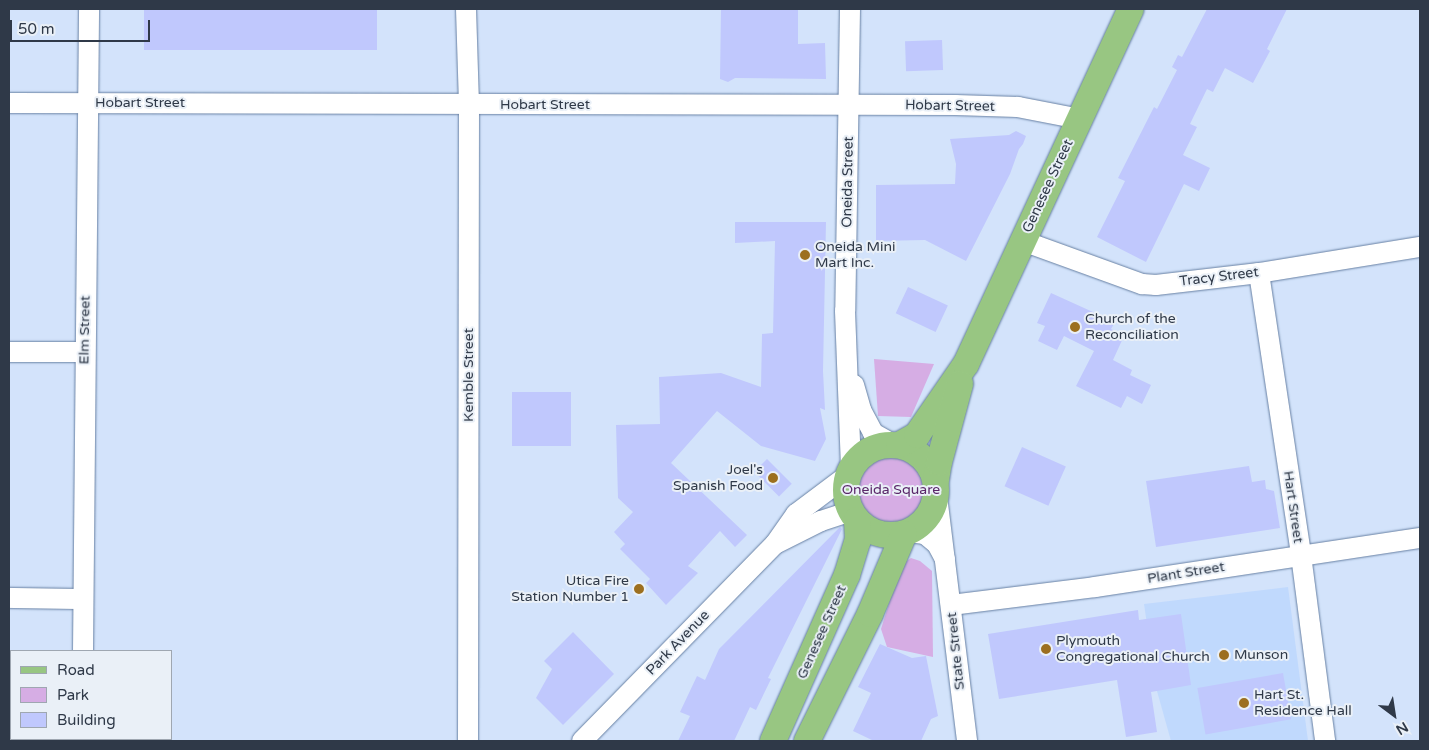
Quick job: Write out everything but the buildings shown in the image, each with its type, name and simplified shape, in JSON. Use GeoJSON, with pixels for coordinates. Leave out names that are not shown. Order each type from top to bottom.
{"type":"FeatureCollection","features":[{"type":"Feature","properties":{"kind":"main road","name":"Genesee Street"},"geometry":{"type":"LineString","coordinates":[[936,488],[939,462],[966,364],[1131,9]]}},
{"type":"Feature","properties":{"kind":"main road","name":"Genesee Street"},"geometry":{"type":"LineString","coordinates":[[896,445],[917,435],[966,364]]}},
{"type":"Feature","properties":{"kind":"main road"},"geometry":{"type":"LineString","coordinates":[[896,445],[912,449],[923,457],[931,468],[936,488],[932,510],[922,523],[906,533],[878,534],[854,515],[846,487],[850,472],[869,450],[880,446],[896,445]]}},
{"type":"Feature","properties":{"kind":"main road","name":"Genesee Street"},"geometry":{"type":"LineString","coordinates":[[773,741],[847,576],[858,540],[854,515]]}},
{"type":"Feature","properties":{"kind":"main road"},"geometry":{"type":"LineString","coordinates":[[807,741],[870,614],[906,533]]}},
{"type":"Feature","properties":{"kind":"street","name":"Elm Street"},"geometry":{"type":"LineString","coordinates":[[82,650],[89,9]]}},
{"type":"Feature","properties":{"kind":"street","name":"Kemble Street"},"geometry":{"type":"LineString","coordinates":[[466,9],[469,104],[468,741]]}},
{"type":"Feature","properties":{"kind":"street","name":"Oneida Street"},"geometry":{"type":"LineString","coordinates":[[850,9],[845,311],[850,472]]}},
{"type":"Feature","properties":{"kind":"street","name":"Hobart Street"},"geometry":{"type":"LineString","coordinates":[[9,103],[1018,107],[1080,119]]}},
{"type":"Feature","properties":{"kind":"street","name":"Tracy Street"},"geometry":{"type":"LineString","coordinates":[[1023,241],[1142,284],[1156,285],[1259,273],[1420,248]]}},
{"type":"Feature","properties":{"kind":"street","name":"Hart Street"},"geometry":{"type":"LineString","coordinates":[[1259,273],[1301,555],[1325,741]]}},
{"type":"Feature","properties":{"kind":"street"},"geometry":{"type":"LineString","coordinates":[[9,352],[85,352]]}},
{"type":"Feature","properties":{"kind":"street","name":"Oneida Street"},"geometry":{"type":"LineString","coordinates":[[846,355],[862,410],[872,433],[896,445]]}},
{"type":"Feature","properties":{"kind":"street","name":"Park Avenue"},"geometry":{"type":"LineString","coordinates":[[582,741],[775,544],[796,514],[850,472]]}},
{"type":"Feature","properties":{"kind":"street","name":"State Street"},"geometry":{"type":"LineString","coordinates":[[936,488],[967,741]]}},
{"type":"Feature","properties":{"kind":"street","name":"Park Avenue"},"geometry":{"type":"LineString","coordinates":[[775,544],[821,521],[854,515]]}},
{"type":"Feature","properties":{"kind":"street","name":"State Street"},"geometry":{"type":"LineString","coordinates":[[906,533],[925,534],[937,544],[946,561]]}},
{"type":"Feature","properties":{"kind":"street","name":"Plant Street"},"geometry":{"type":"LineString","coordinates":[[951,605],[1095,587],[1420,538]]}},
{"type":"Feature","properties":{"kind":"street"},"geometry":{"type":"LineString","coordinates":[[9,598],[83,599]]}},
{"type":"Feature","properties":{"kind":"shaded area","name":"Munson"},"geometry":{"type":"Polygon","coordinates":[[[1288,587],[1308,741],[1171,741],[1157,691],[1144,604],[1288,587]]]}},
{"type":"Feature","properties":{"kind":"green space"},"geometry":{"type":"Polygon","coordinates":[[[874,359],[934,364],[911,417],[878,416],[874,359]]]}},
{"type":"Feature","properties":{"kind":"green space","name":"Oneida Square"},"geometry":{"type":"Polygon","coordinates":[[[880,446],[912,449],[923,457],[931,468],[932,510],[923,523],[909,532],[891,535],[878,534],[867,528],[851,511],[846,487],[859,458],[880,446]]]}},
{"type":"Feature","properties":{"kind":"green space"},"geometry":{"type":"Polygon","coordinates":[[[911,558],[920,561],[932,571],[933,657],[887,647],[881,629],[901,565],[911,558]]]}},
{"type":"Feature","properties":{"kind":"place","name":"Oneida Mini Mart Inc."},"geometry":{"type":"Point","coordinates":[805,255]}},
{"type":"Feature","properties":{"kind":"place","name":"Church of the Reconciliation"},"geometry":{"type":"Point","coordinates":[1075,327]}},
{"type":"Feature","properties":{"kind":"place","name":"Joel's Spanish Food"},"geometry":{"type":"Point","coordinates":[773,478]}},
{"type":"Feature","properties":{"kind":"place","name":"Utica Fire Station Number 1"},"geometry":{"type":"Point","coordinates":[639,589]}},
{"type":"Feature","properties":{"kind":"place","name":"Plymouth Congregational Church"},"geometry":{"type":"Point","coordinates":[1046,649]}},
{"type":"Feature","properties":{"kind":"place","name":"Munson"},"geometry":{"type":"Point","coordinates":[1224,655]}},
{"type":"Feature","properties":{"kind":"place","name":"Hart St. Residence Hall"},"geometry":{"type":"Point","coordinates":[1244,703]}}]}
